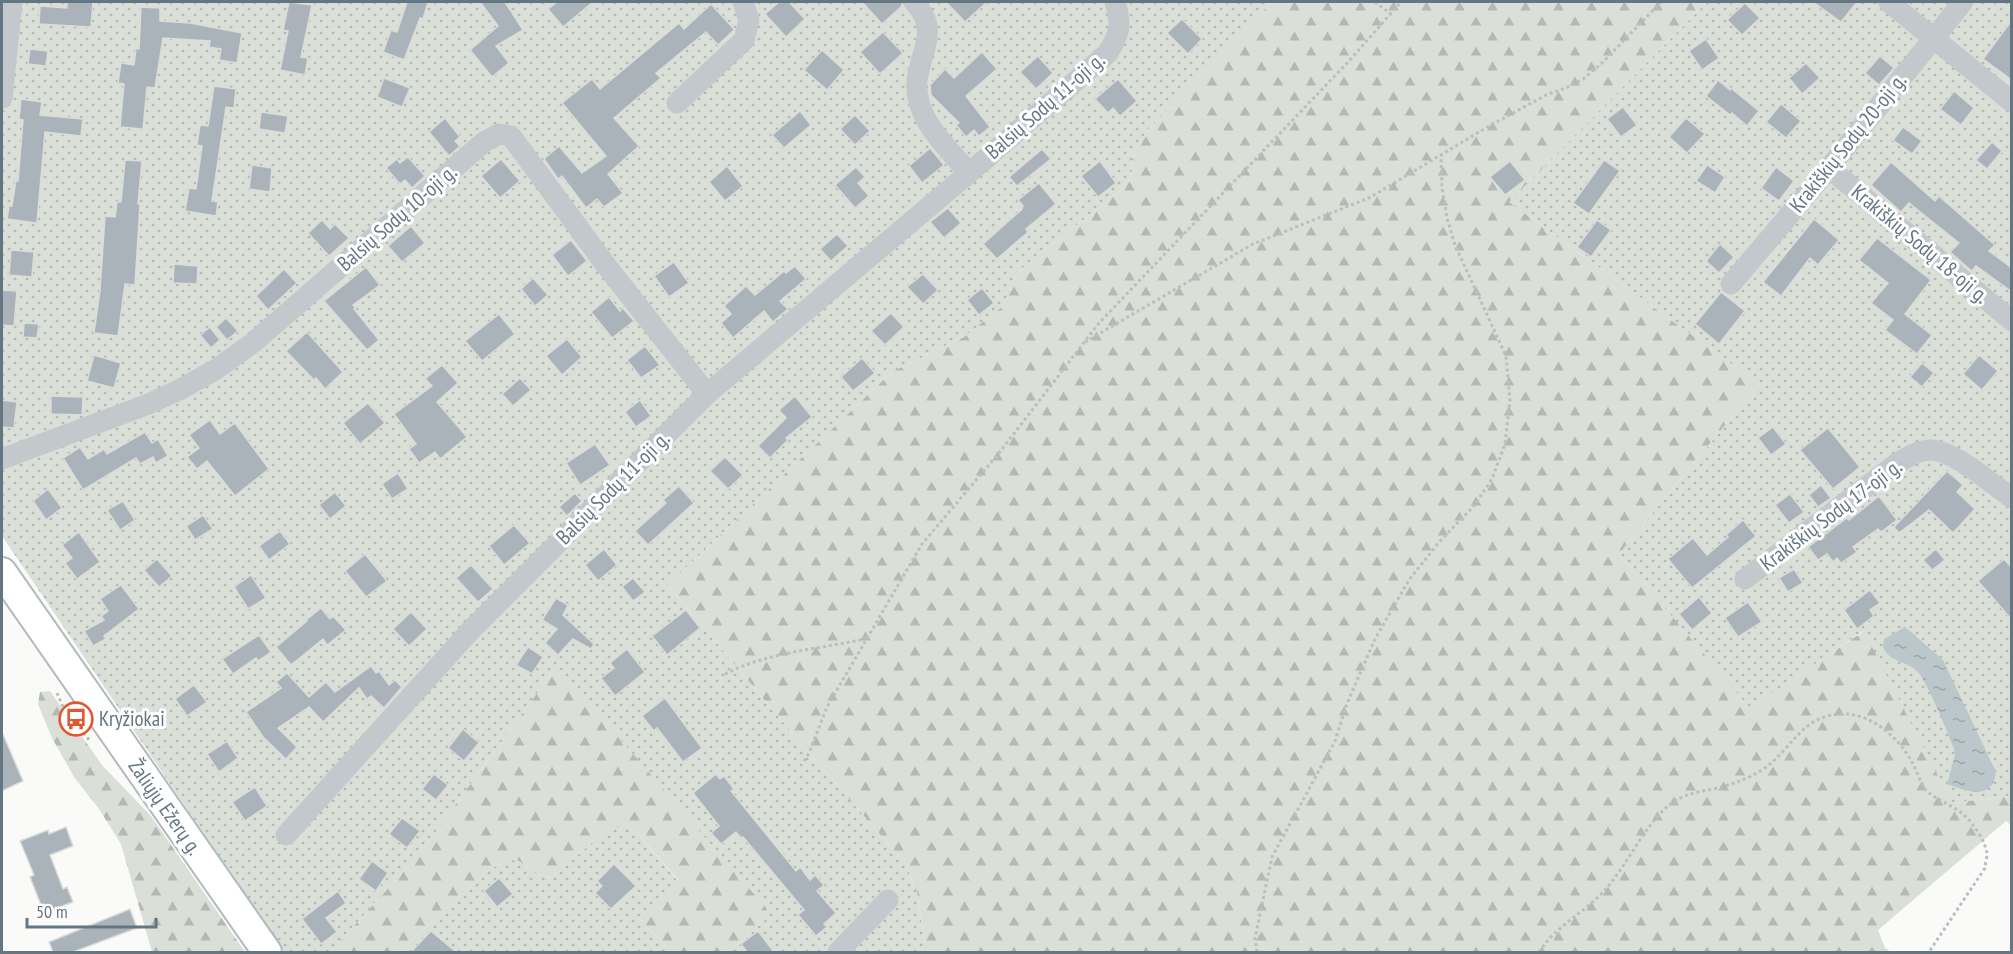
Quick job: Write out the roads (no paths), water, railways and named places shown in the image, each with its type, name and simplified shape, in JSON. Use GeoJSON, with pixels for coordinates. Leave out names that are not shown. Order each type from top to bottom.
{"type":"FeatureCollection","features":[{"type":"Feature","properties":{"kind":"main road","name":"Žaliųjų Ežerų g."},"geometry":{"type":"LineString","coordinates":[[2,572],[267,952]]}},
{"type":"Feature","properties":{"kind":"street"},"geometry":{"type":"LineString","coordinates":[[2,98],[12,2]]}},
{"type":"Feature","properties":{"kind":"street"},"geometry":{"type":"LineString","coordinates":[[676,104],[744,40],[749,20],[743,2]]}},
{"type":"Feature","properties":{"kind":"street","name":"Balsių Sodų 11-oji g."},"geometry":{"type":"LineString","coordinates":[[914,2],[927,19],[928,35],[917,82],[920,104],[933,129],[969,173]]}},
{"type":"Feature","properties":{"kind":"street","name":"Balsių Sodų 11-oji g."},"geometry":{"type":"LineString","coordinates":[[286,835],[471,630],[707,394],[1107,53],[1118,36],[1119,15],[1115,2]]}},
{"type":"Feature","properties":{"kind":"street"},"geometry":{"type":"LineString","coordinates":[[1889,2],[2012,102]]}},
{"type":"Feature","properties":{"kind":"street","name":"Krakiškių Sodų 20-oji g."},"geometry":{"type":"LineString","coordinates":[[1731,284],[1964,2]]}},
{"type":"Feature","properties":{"kind":"street","name":"Balsių Sodų 10-oji g."},"geometry":{"type":"LineString","coordinates":[[2,459],[146,405],[215,370],[254,342],[484,142],[499,134],[511,136],[608,268],[707,394]]}},
{"type":"Feature","properties":{"kind":"street","name":"Krakiškių Sodų 18-oji g."},"geometry":{"type":"LineString","coordinates":[[1829,168],[2012,321]]}},
{"type":"Feature","properties":{"kind":"street","name":"Krakiškių Sodų 17-oji g."},"geometry":{"type":"LineString","coordinates":[[1745,579],[1896,464],[1913,454],[1929,450],[1947,452],[2012,498]]}},
{"type":"Feature","properties":{"kind":"street"},"geometry":{"type":"LineString","coordinates":[[838,952],[888,900]]}},
{"type":"Feature","properties":{"kind":"water"},"geometry":{"type":"Polygon","coordinates":[[[1905,627],[1943,660],[1996,772],[1994,781],[1984,791],[1970,791],[1947,784],[1955,755],[1954,749],[1932,696],[1917,671],[1889,656],[1883,647],[1884,639],[1905,627]]]}},
{"type":"Feature","properties":{"kind":"place","name":"Kryžiokai"},"geometry":{"type":"Point","coordinates":[76,719]}}]}
